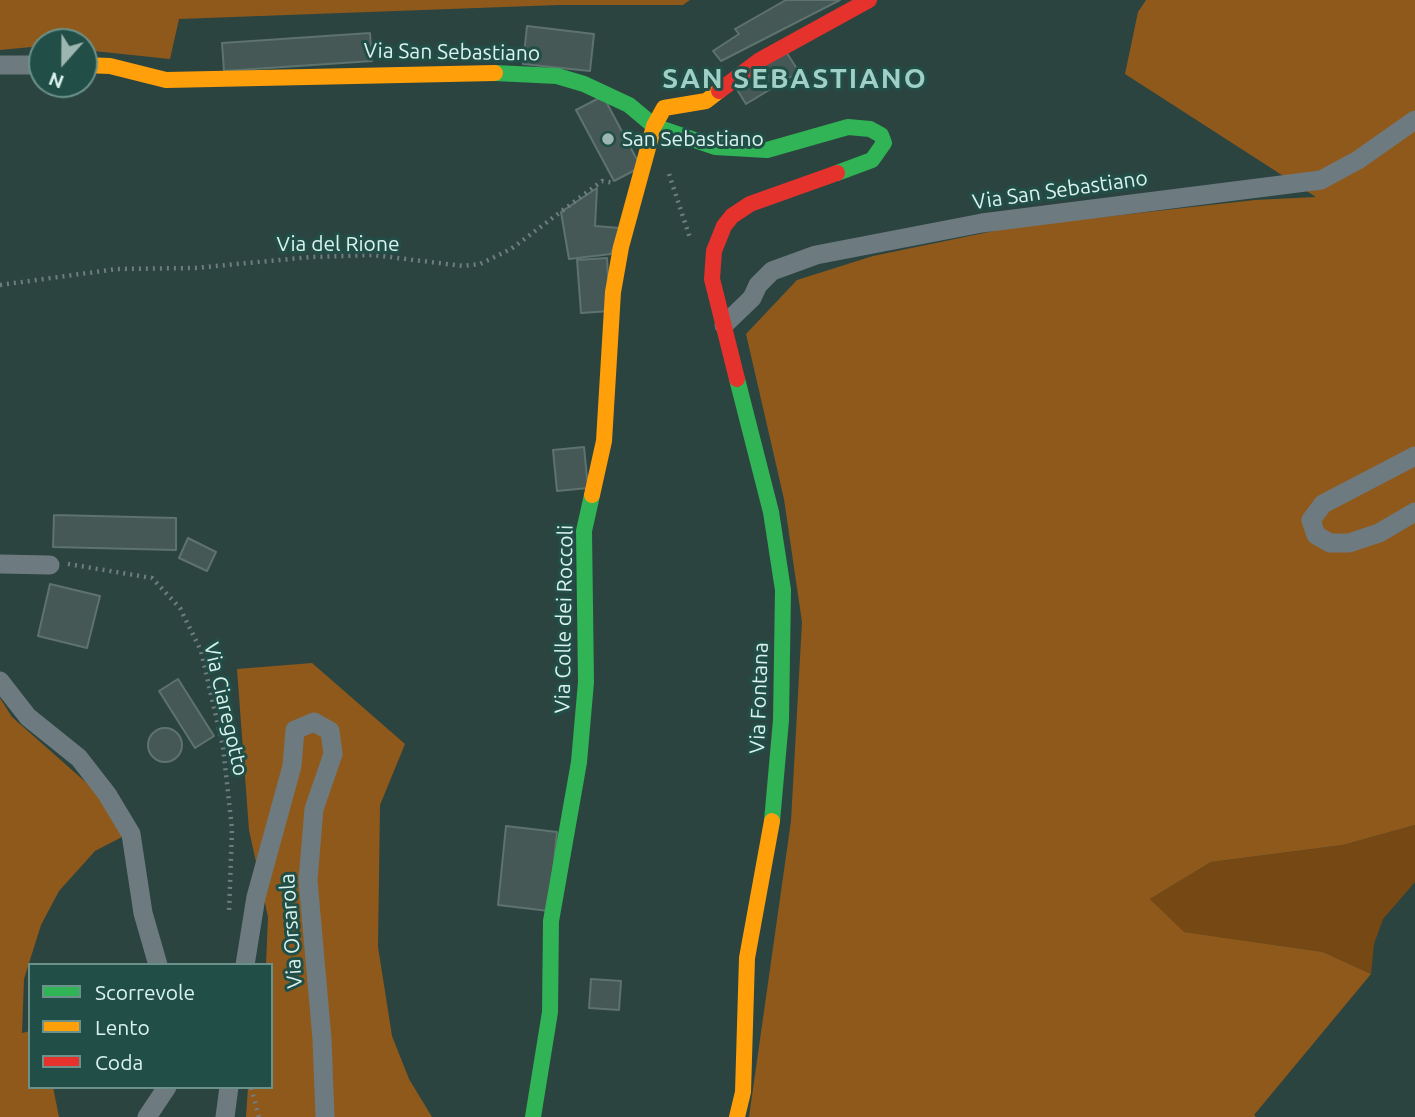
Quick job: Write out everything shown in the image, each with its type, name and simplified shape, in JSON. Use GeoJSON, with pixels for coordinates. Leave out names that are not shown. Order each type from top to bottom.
{"type":"FeatureCollection","features":[{"type":"Feature","properties":{"kind":"street"},"geometry":{"type":"LineString","coordinates":[[654,126],[664,108],[706,101],[760,61],[869,0]]}},
{"type":"Feature","properties":{"kind":"street"},"geometry":{"type":"LineString","coordinates":[[0,65],[28,65]]}},
{"type":"Feature","properties":{"kind":"street","name":"Via San Sebastiano"},"geometry":{"type":"LineString","coordinates":[[98,66],[166,80],[461,72],[557,76],[584,84],[629,105],[654,126],[691,141],[715,147],[767,150],[848,127],[870,129],[881,135],[884,143],[872,160],[750,204],[732,216],[724,226],[714,251],[714,285]]}},
{"type":"Feature","properties":{"kind":"street","name":"Via San Sebastiano"},"geometry":{"type":"LineString","coordinates":[[724,325],[752,298],[758,285],[772,271],[816,255],[982,223],[1321,180],[1358,160],[1415,120]]}},
{"type":"Feature","properties":{"kind":"street","name":"Via Colle dei Roccoli"},"geometry":{"type":"LineString","coordinates":[[533,1117],[550,1012],[551,921],[579,762],[584,708],[584,531],[604,441],[613,292],[654,126]]}},
{"type":"Feature","properties":{"kind":"street","name":"Via Fontana"},"geometry":{"type":"LineString","coordinates":[[714,285],[771,512],[783,590],[782,720],[771,844],[747,958],[743,1092],[737,1117]]}},
{"type":"Feature","properties":{"kind":"street"},"geometry":{"type":"LineString","coordinates":[[1415,456],[1323,504],[1311,520],[1316,535],[1330,543],[1349,543],[1378,533],[1415,513]]}},
{"type":"Feature","properties":{"kind":"street"},"geometry":{"type":"LineString","coordinates":[[0,564],[50,565]]}},
{"type":"Feature","properties":{"kind":"street"},"geometry":{"type":"LineString","coordinates":[[0,681],[28,717],[79,758],[107,794],[131,834],[143,913],[157,963]]}},
{"type":"Feature","properties":{"kind":"street","name":"Via Orsarola"},"geometry":{"type":"LineString","coordinates":[[245,963],[256,897],[292,766],[295,730],[314,722],[330,731],[333,754],[314,809],[308,880],[323,1039],[325,1117]]}},
{"type":"Feature","properties":{"kind":"street"},"geometry":{"type":"LineString","coordinates":[[147,1117],[166,1089]]}},
{"type":"Feature","properties":{"kind":"street"},"geometry":{"type":"LineString","coordinates":[[225,1117],[229,1089]]}},
{"type":"Feature","properties":{"kind":"path"},"geometry":{"type":"LineString","coordinates":[[666,164],[691,241]]}},
{"type":"Feature","properties":{"kind":"path","name":"Via del Rione"},"geometry":{"type":"LineString","coordinates":[[0,285],[117,269],[195,268],[311,257],[373,255],[463,266],[480,264],[511,249],[602,181],[620,187],[632,213]]}},
{"type":"Feature","properties":{"kind":"path","name":"Via Ciaregotto"},"geometry":{"type":"LineString","coordinates":[[50,565],[74,564],[152,578],[180,608],[201,651],[223,747],[232,829],[229,923]]}},
{"type":"Feature","properties":{"kind":"path"},"geometry":{"type":"LineString","coordinates":[[252,1089],[259,1117]]}},
{"type":"Feature","properties":{"kind":"shaded area"},"geometry":{"type":"Polygon","coordinates":[[[0,0],[690,0],[683,5],[558,5],[179,19],[170,59],[98,51],[98,28],[28,28],[28,47],[0,50],[0,0]]]}},
{"type":"Feature","properties":{"kind":"shaded area"},"geometry":{"type":"Polygon","coordinates":[[[1146,0],[1415,0],[1415,825],[1343,845],[1211,862],[1150,899],[1184,932],[1323,952],[1371,974],[1254,1115],[1256,1117],[749,1117],[791,821],[802,622],[784,499],[746,334],[797,280],[873,256],[1013,227],[1255,200],[1316,197],[1125,74],[1138,12],[1146,0]]]}},
{"type":"Feature","properties":{"kind":"shaded area"},"geometry":{"type":"Polygon","coordinates":[[[312,663],[405,744],[380,805],[378,947],[392,1036],[409,1079],[432,1117],[246,1117],[248,1089],[273,1089],[273,963],[266,963],[268,917],[249,830],[237,669],[312,663]]]}},
{"type":"Feature","properties":{"kind":"shaded area"},"geometry":{"type":"Polygon","coordinates":[[[0,698],[12,717],[124,816],[122,837],[95,851],[59,891],[41,925],[24,979],[22,1033],[28,1032],[28,1089],[53,1089],[59,1117],[0,1117],[0,698]]]}},
{"type":"Feature","properties":{"kind":"shaded area"},"geometry":{"type":"Polygon","coordinates":[[[1415,825],[1415,882],[1383,919],[1374,944],[1371,974],[1323,952],[1183,932],[1150,899],[1211,862],[1343,845],[1415,825]]]}},
{"type":"Feature","properties":{"kind":"building"},"geometry":{"type":"Polygon","coordinates":[[[786,0],[840,0],[721,61],[713,51],[739,34],[735,29],[786,0]]]}},
{"type":"Feature","properties":{"kind":"building"},"geometry":{"type":"Polygon","coordinates":[[[527,26],[594,34],[590,71],[523,64],[527,26]]]}},
{"type":"Feature","properties":{"kind":"building"},"geometry":{"type":"Polygon","coordinates":[[[370,33],[372,61],[224,71],[222,43],[370,33]]]}},
{"type":"Feature","properties":{"kind":"building"},"geometry":{"type":"Polygon","coordinates":[[[785,50],[799,72],[746,104],[733,83],[785,50]]]}},
{"type":"Feature","properties":{"kind":"building","name":"San Sebastiano"},"geometry":{"type":"Polygon","coordinates":[[[603,96],[641,167],[614,181],[576,110],[603,96]]]}},
{"type":"Feature","properties":{"kind":"building"},"geometry":{"type":"Polygon","coordinates":[[[597,188],[595,226],[620,228],[611,254],[569,259],[561,212],[597,188]]]}},
{"type":"Feature","properties":{"kind":"building"},"geometry":{"type":"Polygon","coordinates":[[[607,258],[610,311],[581,313],[577,260],[607,258]]]}},
{"type":"Feature","properties":{"kind":"building"},"geometry":{"type":"Polygon","coordinates":[[[584,447],[588,488],[557,491],[553,450],[584,447]]]}},
{"type":"Feature","properties":{"kind":"building"},"geometry":{"type":"Polygon","coordinates":[[[54,515],[176,518],[176,550],[53,547],[54,515]]]}},
{"type":"Feature","properties":{"kind":"building"},"geometry":{"type":"Polygon","coordinates":[[[188,538],[216,552],[207,571],[179,558],[188,538]]]}},
{"type":"Feature","properties":{"kind":"building"},"geometry":{"type":"Polygon","coordinates":[[[50,584],[100,596],[87,648],[38,636],[50,584]]]}},
{"type":"Feature","properties":{"kind":"building"},"geometry":{"type":"Polygon","coordinates":[[[178,679],[214,736],[195,748],[159,691],[178,679]]]}},
{"type":"Feature","properties":{"kind":"building"},"geometry":{"type":"Polygon","coordinates":[[[165,728],[177,733],[182,745],[177,757],[165,762],[153,757],[148,745],[153,733],[165,728]]]}},
{"type":"Feature","properties":{"kind":"building"},"geometry":{"type":"Polygon","coordinates":[[[506,826],[557,832],[549,911],[498,905],[506,826]]]}},
{"type":"Feature","properties":{"kind":"building"},"geometry":{"type":"Polygon","coordinates":[[[591,979],[621,981],[619,1010],[589,1008],[591,979]]]}},
{"type":"Feature","properties":{"kind":"traffic: fast"},"geometry":{"type":"LineString","coordinates":[[495,73],[557,76],[584,84],[629,105],[654,126],[715,147],[767,150],[848,127],[870,129],[881,135],[884,143],[872,160],[837,173]]}},
{"type":"Feature","properties":{"kind":"traffic: fast"},"geometry":{"type":"LineString","coordinates":[[737,379],[771,512],[783,590],[781,720],[772,821]]}},
{"type":"Feature","properties":{"kind":"traffic: fast"},"geometry":{"type":"LineString","coordinates":[[533,1117],[550,1012],[551,921],[579,762],[586,682],[584,531],[592,495]]}},
{"type":"Feature","properties":{"kind":"traffic: slow"},"geometry":{"type":"LineString","coordinates":[[98,66],[166,80],[495,73]]}},
{"type":"Feature","properties":{"kind":"traffic: slow"},"geometry":{"type":"LineString","coordinates":[[592,495],[604,441],[613,292],[621,247],[654,126],[664,108],[706,101],[719,91]]}},
{"type":"Feature","properties":{"kind":"traffic: slow"},"geometry":{"type":"LineString","coordinates":[[737,1117],[743,1092],[747,958],[772,821]]}},
{"type":"Feature","properties":{"kind":"traffic: jam"},"geometry":{"type":"LineString","coordinates":[[719,91],[760,60],[869,0]]}},
{"type":"Feature","properties":{"kind":"traffic: jam"},"geometry":{"type":"LineString","coordinates":[[737,379],[712,279],[714,251],[724,226],[732,216],[750,204],[837,173]]}},
{"type":"Feature","properties":{"kind":"place","name":"San Sebastiano"},"geometry":{"type":"Point","coordinates":[608,139]}},
{"type":"Feature","properties":{"kind":"district","name":"SAN SEBASTIANO"},"geometry":{"type":"Point","coordinates":[795,79]}}]}
